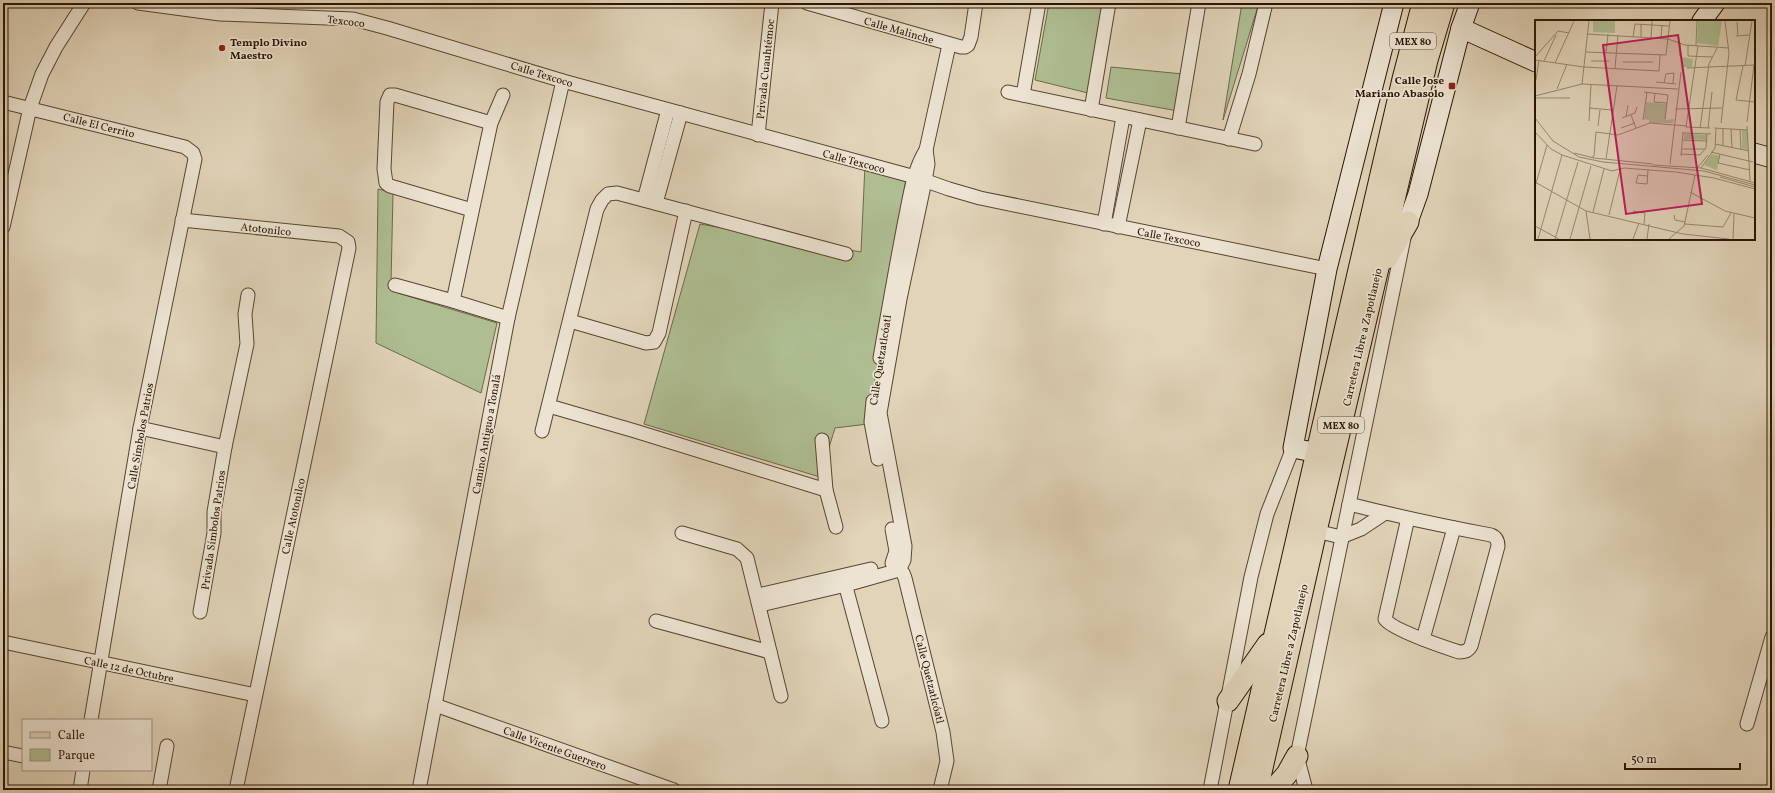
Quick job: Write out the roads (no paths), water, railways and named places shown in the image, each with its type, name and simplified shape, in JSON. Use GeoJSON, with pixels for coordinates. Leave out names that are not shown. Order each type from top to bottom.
{"type":"FeatureCollection","features":[{"type":"Feature","properties":{"kind":"main road","name":"Carretera Libre a Zapotlanejo"},"geometry":{"type":"LineString","coordinates":[[1239,790],[1318,453],[1403,78],[1423,3]]}},
{"type":"Feature","properties":{"kind":"main road","name":"Carretera Libre a Zapotlanejo"},"geometry":{"type":"LineString","coordinates":[[1257,790],[1427,60],[1444,3]]}},
{"type":"Feature","properties":{"kind":"main road"},"geometry":{"type":"LineString","coordinates":[[1376,278],[1408,222]]}},
{"type":"Feature","properties":{"kind":"main road"},"geometry":{"type":"LineString","coordinates":[[1228,701],[1274,636]]}},
{"type":"Feature","properties":{"kind":"main road"},"geometry":{"type":"LineString","coordinates":[[1273,790],[1287,774],[1297,756]]}},
{"type":"Feature","properties":{"kind":"street"},"geometry":{"type":"LineString","coordinates":[[3,227],[7,187],[30,108],[42,74],[56,47],[84,3]]}},
{"type":"Feature","properties":{"kind":"street","name":"Texcoco"},"geometry":{"type":"LineString","coordinates":[[138,3],[220,14],[353,19],[387,28]]}},
{"type":"Feature","properties":{"kind":"street","name":"Privada Cuauhtémoc"},"geometry":{"type":"LineString","coordinates":[[758,135],[772,3]]}},
{"type":"Feature","properties":{"kind":"street","name":"Calle Malinche"},"geometry":{"type":"LineString","coordinates":[[807,3],[962,48],[968,45],[976,3]]}},
{"type":"Feature","properties":{"kind":"street"},"geometry":{"type":"LineString","coordinates":[[1023,95],[1039,3]]}},
{"type":"Feature","properties":{"kind":"street"},"geometry":{"type":"LineString","coordinates":[[1091,110],[1109,3]]}},
{"type":"Feature","properties":{"kind":"street"},"geometry":{"type":"LineString","coordinates":[[1178,128],[1199,3]]}},
{"type":"Feature","properties":{"kind":"street"},"geometry":{"type":"LineString","coordinates":[[1229,139],[1249,74],[1266,3]]}},
{"type":"Feature","properties":{"kind":"street"},"geometry":{"type":"LineString","coordinates":[[1210,790],[1251,577],[1267,514],[1293,448],[1327,269],[1394,3]]}},
{"type":"Feature","properties":{"kind":"street"},"geometry":{"type":"LineString","coordinates":[[1306,790],[1297,756],[1341,536],[1408,222],[1418,194],[1461,28],[1470,3]]}},
{"type":"Feature","properties":{"kind":"street"},"geometry":{"type":"LineString","coordinates":[[1703,20],[1715,3]]}},
{"type":"Feature","properties":{"kind":"street","name":"Calle Texcoco"},"geometry":{"type":"LineString","coordinates":[[387,28],[563,81],[920,179],[980,198],[1327,269]]}},
{"type":"Feature","properties":{"kind":"street"},"geometry":{"type":"LineString","coordinates":[[1461,28],[1535,62]]}},
{"type":"Feature","properties":{"kind":"street","name":"Calle Quetzatlcóatl"},"geometry":{"type":"LineString","coordinates":[[940,790],[947,761],[943,732],[905,578],[896,566],[896,551],[871,422],[871,414],[894,276],[920,179],[920,161],[926,150],[949,45]]}},
{"type":"Feature","properties":{"kind":"street","name":"Camino Antiguo a Tonalá"},"geometry":{"type":"LineString","coordinates":[[419,790],[508,318],[563,81]]}},
{"type":"Feature","properties":{"kind":"street"},"geometry":{"type":"LineString","coordinates":[[1008,92],[1255,144]]}},
{"type":"Feature","properties":{"kind":"street"},"geometry":{"type":"LineString","coordinates":[[453,301],[491,123],[503,94]]}},
{"type":"Feature","properties":{"kind":"street"},"geometry":{"type":"LineString","coordinates":[[472,210],[390,186],[386,183],[384,169],[387,102],[390,96],[395,95],[491,123]]}},
{"type":"Feature","properties":{"kind":"street","name":"Calle El Cerrito"},"geometry":{"type":"LineString","coordinates":[[3,102],[185,147],[193,153]]}},
{"type":"Feature","properties":{"kind":"street"},"geometry":{"type":"LineString","coordinates":[[650,201],[668,110]]}},
{"type":"Feature","properties":{"kind":"street"},"geometry":{"type":"LineString","coordinates":[[650,201],[681,114]]}},
{"type":"Feature","properties":{"kind":"street"},"geometry":{"type":"LineString","coordinates":[[1104,224],[1123,116]]}},
{"type":"Feature","properties":{"kind":"street"},"geometry":{"type":"LineString","coordinates":[[1118,227],[1140,120]]}},
{"type":"Feature","properties":{"kind":"street","name":"Calle Símbolos Patrios"},"geometry":{"type":"LineString","coordinates":[[91,719],[140,428],[194,164],[193,153]]}},
{"type":"Feature","properties":{"kind":"street"},"geometry":{"type":"LineString","coordinates":[[1755,154],[1772,158]]}},
{"type":"Feature","properties":{"kind":"street"},"geometry":{"type":"LineString","coordinates":[[542,431],[598,209],[602,200],[608,194],[617,193],[650,201],[846,254]]}},
{"type":"Feature","properties":{"kind":"street"},"geometry":{"type":"LineString","coordinates":[[570,321],[646,343],[654,342],[659,333],[686,211]]}},
{"type":"Feature","properties":{"kind":"street","name":"Atotonilco"},"geometry":{"type":"LineString","coordinates":[[182,220],[339,236],[348,242]]}},
{"type":"Feature","properties":{"kind":"street","name":"Calle Atotonilco"},"geometry":{"type":"LineString","coordinates":[[236,790],[349,254],[348,242]]}},
{"type":"Feature","properties":{"kind":"street"},"geometry":{"type":"LineString","coordinates":[[395,285],[508,318]]}},
{"type":"Feature","properties":{"kind":"street","name":"Privada Símbolos Patrios"},"geometry":{"type":"LineString","coordinates":[[200,612],[214,533],[214,512],[225,447],[247,344],[245,314],[248,295]]}},
{"type":"Feature","properties":{"kind":"street"},"geometry":{"type":"LineString","coordinates":[[549,406],[826,490]]}},
{"type":"Feature","properties":{"kind":"street"},"geometry":{"type":"LineString","coordinates":[[140,428],[225,447]]}},
{"type":"Feature","properties":{"kind":"street"},"geometry":{"type":"LineString","coordinates":[[822,440],[826,490],[836,527]]}},
{"type":"Feature","properties":{"kind":"street"},"geometry":{"type":"LineString","coordinates":[[1293,448],[1318,453]]}},
{"type":"Feature","properties":{"kind":"street"},"geometry":{"type":"LineString","coordinates":[[1349,504],[1385,514],[1408,518],[1491,535],[1495,537],[1498,541],[1498,546],[1469,650],[1459,652],[1423,639],[1391,625],[1385,619],[1408,518]]}},
{"type":"Feature","properties":{"kind":"street"},"geometry":{"type":"LineString","coordinates":[[1316,532],[1341,536],[1361,529],[1385,514]]}},
{"type":"Feature","properties":{"kind":"street"},"geometry":{"type":"LineString","coordinates":[[1423,639],[1454,528]]}},
{"type":"Feature","properties":{"kind":"street"},"geometry":{"type":"LineString","coordinates":[[682,533],[743,552],[750,564],[770,652],[782,696]]}},
{"type":"Feature","properties":{"kind":"street"},"geometry":{"type":"LineString","coordinates":[[759,600],[844,581],[896,566]]}},
{"type":"Feature","properties":{"kind":"street"},"geometry":{"type":"LineString","coordinates":[[844,581],[882,722]]}},
{"type":"Feature","properties":{"kind":"street"},"geometry":{"type":"LineString","coordinates":[[656,620],[770,652]]}},
{"type":"Feature","properties":{"kind":"street"},"geometry":{"type":"LineString","coordinates":[[1747,724],[1772,637]]}},
{"type":"Feature","properties":{"kind":"street","name":"Calle 12 de Octubre"},"geometry":{"type":"LineString","coordinates":[[3,642],[255,695]]}},
{"type":"Feature","properties":{"kind":"street","name":"Calle Vicente Guerrero"},"geometry":{"type":"LineString","coordinates":[[435,705],[674,790]]}},
{"type":"Feature","properties":{"kind":"street"},"geometry":{"type":"LineString","coordinates":[[159,790],[167,746]]}},
{"type":"Feature","properties":{"kind":"street"},"geometry":{"type":"LineString","coordinates":[[3,752],[22,756]]}},
{"type":"Feature","properties":{"kind":"street"},"geometry":{"type":"LineString","coordinates":[[80,790],[82,771]]}},
{"type":"Feature","properties":{"kind":"place","name":"Templo Divino Maestro"},"geometry":{"type":"Point","coordinates":[222,48]}},
{"type":"Feature","properties":{"kind":"place","name":"Calle Jose Mariano Abasolo"},"geometry":{"type":"Point","coordinates":[1452,86]}}]}
